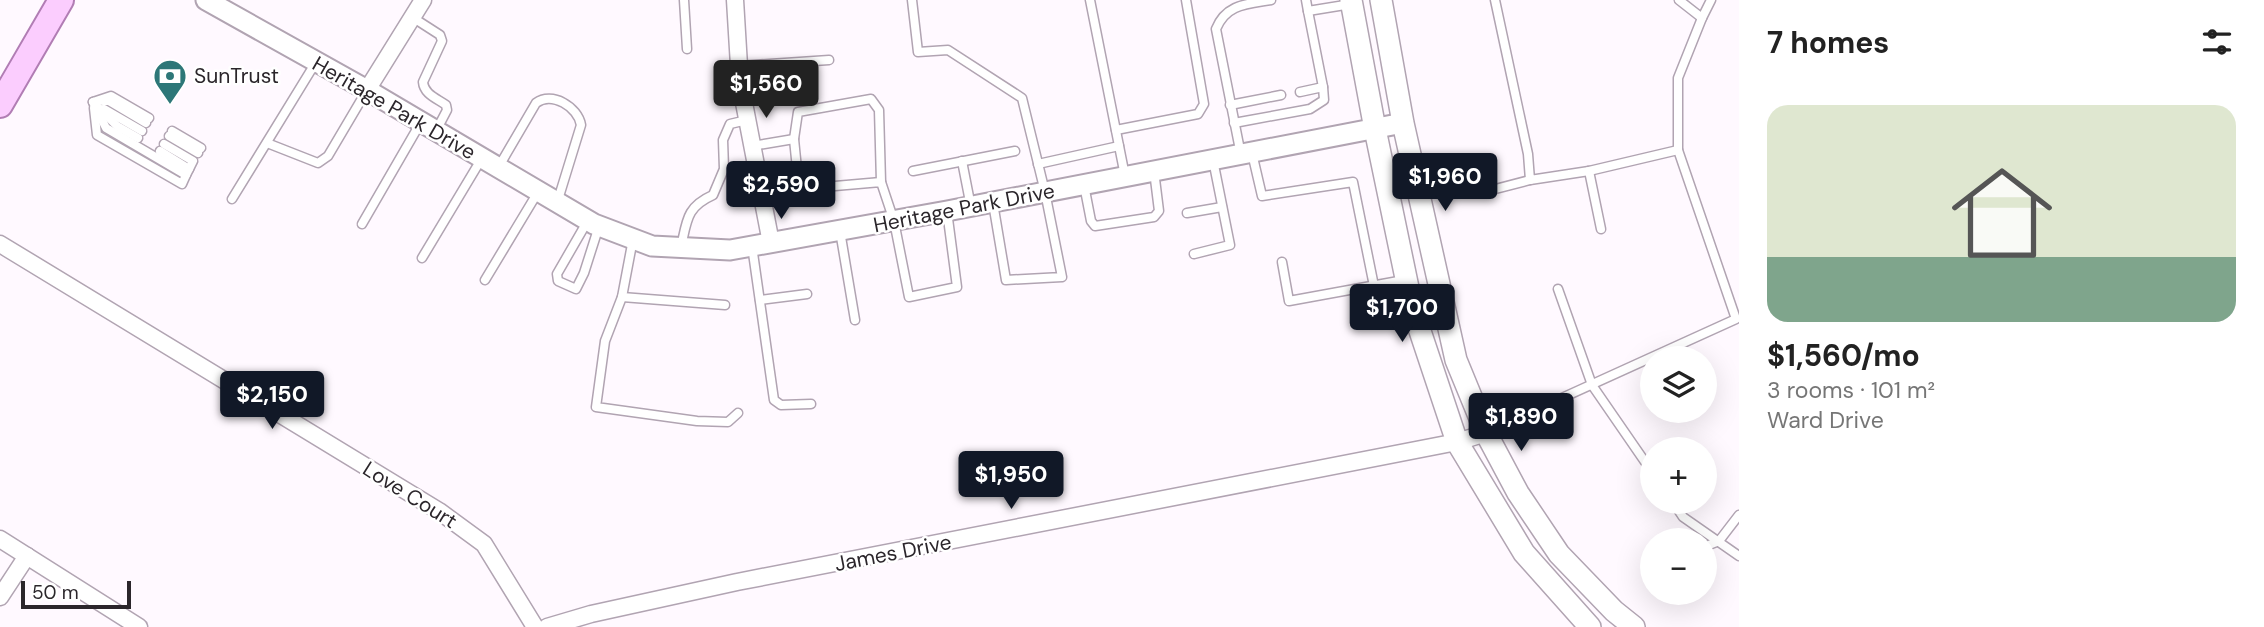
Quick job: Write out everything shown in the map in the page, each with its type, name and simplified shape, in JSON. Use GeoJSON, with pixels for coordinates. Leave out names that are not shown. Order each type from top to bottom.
{"type":"FeatureCollection","features":[{"type":"Feature","properties":{"kind":"main road"},"geometry":{"type":"LineString","coordinates":[[2,99],[61,0]]}},
{"type":"Feature","properties":{"kind":"main road"},"geometry":{"type":"LineString","coordinates":[[1381,0],[1403,123],[1456,360],[1486,433],[1518,493],[1559,554],[1634,627]]}},
{"type":"Feature","properties":{"kind":"main road"},"geometry":{"type":"LineString","coordinates":[[1351,2],[1412,307],[1457,442],[1524,553],[1590,627]]}},
{"type":"Feature","properties":{"kind":"street","name":"Heritage Park Drive"},"geometry":{"type":"LineString","coordinates":[[206,0],[367,90],[593,224],[652,246],[730,250],[761,245],[1403,123]]}},
{"type":"Feature","properties":{"kind":"street"},"geometry":{"type":"LineString","coordinates":[[367,90],[423,0]]}},
{"type":"Feature","properties":{"kind":"street"},"geometry":{"type":"LineString","coordinates":[[735,0],[740,82],[752,146],[761,245]]}},
{"type":"Feature","properties":{"kind":"street","name":"Love Court"},"geometry":{"type":"LineString","coordinates":[[0,244],[439,511],[484,544],[536,627]]}},
{"type":"Feature","properties":{"kind":"street","name":"James Drive"},"geometry":{"type":"LineString","coordinates":[[547,627],[591,614],[737,582],[1457,442],[1486,433]]}},
{"type":"Feature","properties":{"kind":"street"},"geometry":{"type":"LineString","coordinates":[[2,545],[27,556],[139,627]]}},
{"type":"Feature","properties":{"kind":"street"},"geometry":{"type":"LineString","coordinates":[[0,597],[27,556]]}},
{"type":"Feature","properties":{"kind":"lane"},"geometry":{"type":"LineString","coordinates":[[684,0],[687,49]]}},
{"type":"Feature","properties":{"kind":"lane"},"geometry":{"type":"LineString","coordinates":[[912,0],[918,52],[948,50],[1022,98],[1062,277],[1006,280],[993,202]]}},
{"type":"Feature","properties":{"kind":"lane"},"geometry":{"type":"LineString","coordinates":[[1090,0],[1125,177]]}},
{"type":"Feature","properties":{"kind":"lane"},"geometry":{"type":"LineString","coordinates":[[1116,130],[1202,111],[1204,104],[1186,0]]}},
{"type":"Feature","properties":{"kind":"lane"},"geometry":{"type":"LineString","coordinates":[[1271,0],[1231,8],[1216,29],[1234,123],[1262,196],[1353,182],[1374,286]]}},
{"type":"Feature","properties":{"kind":"lane"},"geometry":{"type":"LineString","coordinates":[[1234,123],[1316,107],[1324,100],[1306,0]]}},
{"type":"Feature","properties":{"kind":"lane"},"geometry":{"type":"LineString","coordinates":[[1495,0],[1528,154],[1530,180]]}},
{"type":"Feature","properties":{"kind":"lane"},"geometry":{"type":"LineString","coordinates":[[1679,0],[1702,19]]}},
{"type":"Feature","properties":{"kind":"lane"},"geometry":{"type":"LineString","coordinates":[[1486,433],[1737,323],[1678,150],[1678,78],[1711,0]]}},
{"type":"Feature","properties":{"kind":"lane"},"geometry":{"type":"LineString","coordinates":[[1308,11],[1351,2]]}},
{"type":"Feature","properties":{"kind":"lane"},"geometry":{"type":"LineString","coordinates":[[362,224],[428,127],[447,110],[446,105],[427,92],[423,82],[442,41],[440,35],[412,17]]}},
{"type":"Feature","properties":{"kind":"lane"},"geometry":{"type":"LineString","coordinates":[[739,66],[829,60]]}},
{"type":"Feature","properties":{"kind":"lane"},"geometry":{"type":"LineString","coordinates":[[232,199],[316,62]]}},
{"type":"Feature","properties":{"kind":"lane"},"geometry":{"type":"LineString","coordinates":[[1300,92],[1323,87]]}},
{"type":"Feature","properties":{"kind":"lane"},"geometry":{"type":"LineString","coordinates":[[267,143],[318,163],[328,156],[367,90]]}},
{"type":"Feature","properties":{"kind":"lane"},"geometry":{"type":"LineString","coordinates":[[111,96],[144,127],[93,102],[111,96]]}},
{"type":"Feature","properties":{"kind":"lane"},"geometry":{"type":"LineString","coordinates":[[1230,105],[1281,96]]}},
{"type":"Feature","properties":{"kind":"lane"},"geometry":{"type":"LineString","coordinates":[[422,258],[490,163],[542,98],[551,98],[574,109],[580,117],[581,125],[557,202]]}},
{"type":"Feature","properties":{"kind":"lane"},"geometry":{"type":"LineString","coordinates":[[881,182],[812,188],[798,179],[794,139],[798,112],[870,99],[879,110],[881,182],[894,221],[909,297],[957,287],[947,211]]}},
{"type":"Feature","properties":{"kind":"lane"},"geometry":{"type":"LineString","coordinates":[[93,102],[106,128],[193,161]]}},
{"type":"Feature","properties":{"kind":"lane"},"geometry":{"type":"LineString","coordinates":[[681,248],[689,211],[700,201],[713,195],[724,169],[723,141],[730,124],[747,120]]}},
{"type":"Feature","properties":{"kind":"lane"},"geometry":{"type":"LineString","coordinates":[[752,146],[794,139]]}},
{"type":"Feature","properties":{"kind":"lane"},"geometry":{"type":"LineString","coordinates":[[193,161],[166,141],[193,161]]}},
{"type":"Feature","properties":{"kind":"lane"},"geometry":{"type":"LineString","coordinates":[[1038,164],[1119,146]]}},
{"type":"Feature","properties":{"kind":"lane"},"geometry":{"type":"LineString","coordinates":[[1480,193],[1678,150]]}},
{"type":"Feature","properties":{"kind":"lane"},"geometry":{"type":"LineString","coordinates":[[913,171],[1015,151]]}},
{"type":"Feature","properties":{"kind":"lane"},"geometry":{"type":"LineString","coordinates":[[1194,254],[1230,245],[1213,160]]}},
{"type":"Feature","properties":{"kind":"lane"},"geometry":{"type":"LineString","coordinates":[[962,161],[971,207]]}},
{"type":"Feature","properties":{"kind":"lane"},"geometry":{"type":"LineString","coordinates":[[1588,171],[1601,229]]}},
{"type":"Feature","properties":{"kind":"lane"},"geometry":{"type":"LineString","coordinates":[[1084,185],[1091,221],[1095,226],[1154,217],[1159,211],[1154,172]]}},
{"type":"Feature","properties":{"kind":"lane"},"geometry":{"type":"LineString","coordinates":[[485,280],[538,192]]}},
{"type":"Feature","properties":{"kind":"lane"},"geometry":{"type":"LineString","coordinates":[[1186,213],[1222,207]]}},
{"type":"Feature","properties":{"kind":"lane"},"geometry":{"type":"LineString","coordinates":[[593,224],[584,274],[576,289],[558,281],[557,274],[593,224]]}},
{"type":"Feature","properties":{"kind":"lane"},"geometry":{"type":"LineString","coordinates":[[840,231],[855,320]]}},
{"type":"Feature","properties":{"kind":"lane"},"geometry":{"type":"LineString","coordinates":[[633,239],[622,297],[605,341],[596,407],[697,421],[728,422],[738,413]]}},
{"type":"Feature","properties":{"kind":"lane"},"geometry":{"type":"LineString","coordinates":[[761,245],[760,300],[774,400],[781,405],[811,404]]}},
{"type":"Feature","properties":{"kind":"lane"},"geometry":{"type":"LineString","coordinates":[[1282,262],[1289,301],[1407,280]]}},
{"type":"Feature","properties":{"kind":"lane"},"geometry":{"type":"LineString","coordinates":[[1558,289],[1592,385],[1640,455]]}},
{"type":"Feature","properties":{"kind":"lane"},"geometry":{"type":"LineString","coordinates":[[760,300],[807,294]]}},
{"type":"Feature","properties":{"kind":"lane"},"geometry":{"type":"LineString","coordinates":[[622,297],[725,305]]}},
{"type":"Feature","properties":{"kind":"lane"},"geometry":{"type":"LineString","coordinates":[[1681,514],[1739,556]]}},
{"type":"Feature","properties":{"kind":"lane"},"geometry":{"type":"LineString","coordinates":[[1719,541],[1739,515]]}},
{"type":"Feature","properties":{"kind":"place","name":"SunTrust"},"geometry":{"type":"Point","coordinates":[170,106]}}]}
